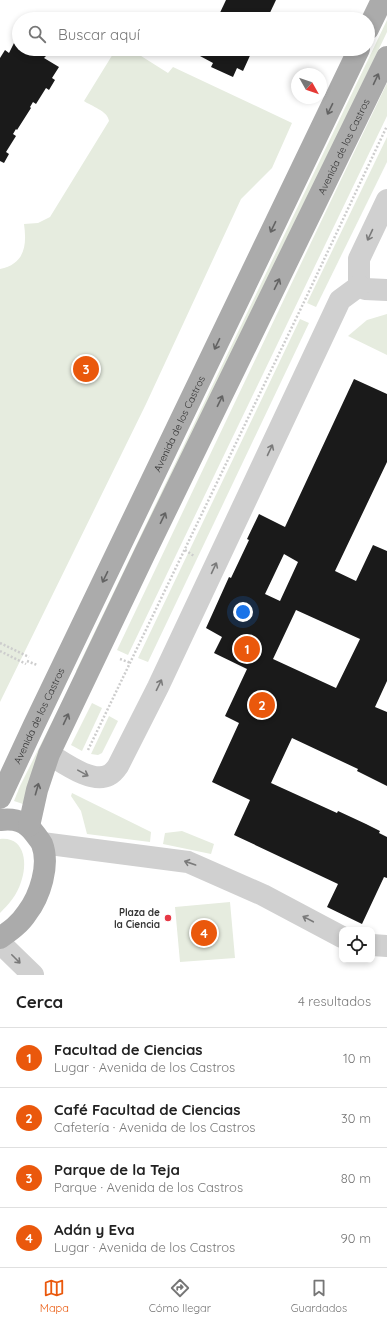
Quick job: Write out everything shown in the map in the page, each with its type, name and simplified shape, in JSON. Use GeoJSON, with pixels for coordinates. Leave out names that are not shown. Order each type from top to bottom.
{"type":"FeatureCollection","features":[{"type":"Feature","properties":{"kind":"main road"},"geometry":{"type":"LineString","coordinates":[[375,14],[382,0]]}},
{"type":"Feature","properties":{"kind":"main road","name":"Avenida de los Castros"},"geometry":{"type":"LineString","coordinates":[[0,798],[356,56]]}},
{"type":"Feature","properties":{"kind":"main road","name":"Avenida de los Castros"},"geometry":{"type":"LineString","coordinates":[[29,826],[37,790],[49,754],[145,553],[387,57]]}},
{"type":"Feature","properties":{"kind":"main road"},"geometry":{"type":"LineString","coordinates":[[0,820],[8,819],[18,821],[29,826],[42,843],[45,861],[41,888],[28,913],[13,929],[0,938]]}},
{"type":"Feature","properties":{"kind":"lane"},"geometry":{"type":"LineString","coordinates":[[359,286],[359,260],[387,200]]}},
{"type":"Feature","properties":{"kind":"lane"},"geometry":{"type":"LineString","coordinates":[[49,754],[90,777],[110,775],[118,766],[158,687],[340,300],[359,286]]}},
{"type":"Feature","properties":{"kind":"lane"},"geometry":{"type":"LineString","coordinates":[[359,286],[365,289],[387,290]]}},
{"type":"Feature","properties":{"kind":"lane"},"geometry":{"type":"LineString","coordinates":[[42,843],[188,862],[263,896],[339,935]]}},
{"type":"Feature","properties":{"kind":"lane"},"geometry":{"type":"LineString","coordinates":[[0,943],[33,975]]}},
{"type":"Feature","properties":{"kind":"lane"},"geometry":{"type":"LineString","coordinates":[[375,945],[387,946]]}},
{"type":"Feature","properties":{"kind":"path"},"geometry":{"type":"LineString","coordinates":[[88,750],[304,302],[387,126]]}},
{"type":"Feature","properties":{"kind":"path"},"geometry":{"type":"LineString","coordinates":[[0,643],[29,657]]}},
{"type":"Feature","properties":{"kind":"path"},"geometry":{"type":"LineString","coordinates":[[0,651],[26,664]]}},
{"type":"Feature","properties":{"kind":"shaded area"},"geometry":{"type":"Polygon","coordinates":[[[387,20],[387,32],[81,673],[76,671],[370,56],[375,56],[375,45],[387,20]]]}},
{"type":"Feature","properties":{"kind":"shaded area"},"geometry":{"type":"Polygon","coordinates":[[[112,56],[141,56],[168,73],[173,67],[292,123],[272,168],[241,199],[146,404],[0,702],[0,269],[15,263],[19,258],[24,246],[24,224],[38,223],[50,217],[109,121],[106,114],[84,101],[112,56]]]}},
{"type":"Feature","properties":{"kind":"shaded area"},"geometry":{"type":"Polygon","coordinates":[[[387,83],[387,116],[128,655],[117,650],[387,83]]]}},
{"type":"Feature","properties":{"kind":"shaded area"},"geometry":{"type":"Polygon","coordinates":[[[387,137],[387,162],[316,307],[307,303],[387,137]]]}},
{"type":"Feature","properties":{"kind":"shaded area"},"geometry":{"type":"Polygon","coordinates":[[[387,314],[387,355],[348,336],[367,320],[387,314]]]}},
{"type":"Feature","properties":{"kind":"shaded area"},"geometry":{"type":"Polygon","coordinates":[[[300,319],[309,323],[148,662],[138,658],[300,319]]]}},
{"type":"Feature","properties":{"kind":"shaded area"},"geometry":{"type":"Polygon","coordinates":[[[64,698],[68,699],[23,804],[14,801],[20,786],[64,698]]]}},
{"type":"Feature","properties":{"kind":"shaded area"},"geometry":{"type":"Polygon","coordinates":[[[92,703],[102,708],[82,751],[71,745],[92,703]]]}},
{"type":"Feature","properties":{"kind":"shaded area"},"geometry":{"type":"Polygon","coordinates":[[[109,716],[118,721],[102,753],[98,755],[91,754],[109,716]]]}},
{"type":"Feature","properties":{"kind":"shaded area"},"geometry":{"type":"Polygon","coordinates":[[[72,793],[151,832],[150,842],[87,834],[81,811],[71,796],[72,793]]]}},
{"type":"Feature","properties":{"kind":"shaded area"},"geometry":{"type":"Polygon","coordinates":[[[182,831],[214,844],[211,854],[163,844],[165,833],[182,831]]]}},
{"type":"Feature","properties":{"kind":"shaded area"},"geometry":{"type":"Polygon","coordinates":[[[0,839],[8,839],[15,842],[22,853],[24,867],[23,875],[15,895],[10,903],[0,913],[0,839]]]}},
{"type":"Feature","properties":{"kind":"shaded area"},"geometry":{"type":"Polygon","coordinates":[[[230,902],[235,958],[180,962],[175,907],[230,902]]]}},
{"type":"Feature","properties":{"kind":"building"},"geometry":{"type":"Polygon","coordinates":[[[226,0],[276,0],[270,12],[220,12],[226,0]]]}},
{"type":"Feature","properties":{"kind":"building"},"geometry":{"type":"Polygon","coordinates":[[[12,47],[12,56],[46,56],[44,58],[59,67],[52,78],[55,80],[49,90],[46,88],[36,104],[33,102],[30,107],[31,108],[13,134],[16,136],[6,152],[9,154],[4,163],[0,161],[0,58],[5,50],[9,53],[12,47]]]}},
{"type":"Feature","properties":{"kind":"building"},"geometry":{"type":"Polygon","coordinates":[[[200,56],[250,56],[243,71],[237,68],[233,77],[211,67],[213,63],[200,56]]]}},
{"type":"Feature","properties":{"kind":"building"},"geometry":{"type":"Polygon","coordinates":[[[354,379],[387,394],[387,462],[335,571],[356,581],[373,545],[387,551],[387,681],[375,707],[387,712],[387,786],[357,771],[358,769],[292,738],[271,783],[337,813],[338,811],[366,824],[380,831],[379,833],[387,837],[387,878],[384,877],[362,924],[327,907],[338,884],[234,835],[250,800],[212,782],[239,723],[225,716],[247,669],[214,653],[222,637],[206,628],[229,577],[231,578],[249,540],[247,539],[259,514],[285,527],[354,379]],[[284,554],[265,594],[280,601],[298,562],[284,554]],[[296,610],[273,659],[336,688],[360,639],[296,610]]]}},
{"type":"Feature","properties":{"kind":"place","name":"Parque de la Teja"},"geometry":{"type":"Point","coordinates":[86,369]}},
{"type":"Feature","properties":{"kind":"place","name":"Facultad de Ciencias"},"geometry":{"type":"Point","coordinates":[247,649]}},
{"type":"Feature","properties":{"kind":"place","name":"Café Facultad de Ciencias"},"geometry":{"type":"Point","coordinates":[262,705]}},
{"type":"Feature","properties":{"kind":"place","name":"Plaza de la Ciencia"},"geometry":{"type":"Point","coordinates":[168,918]}},
{"type":"Feature","properties":{"kind":"place","name":"Adán y Eva"},"geometry":{"type":"Point","coordinates":[204,933]}}]}
